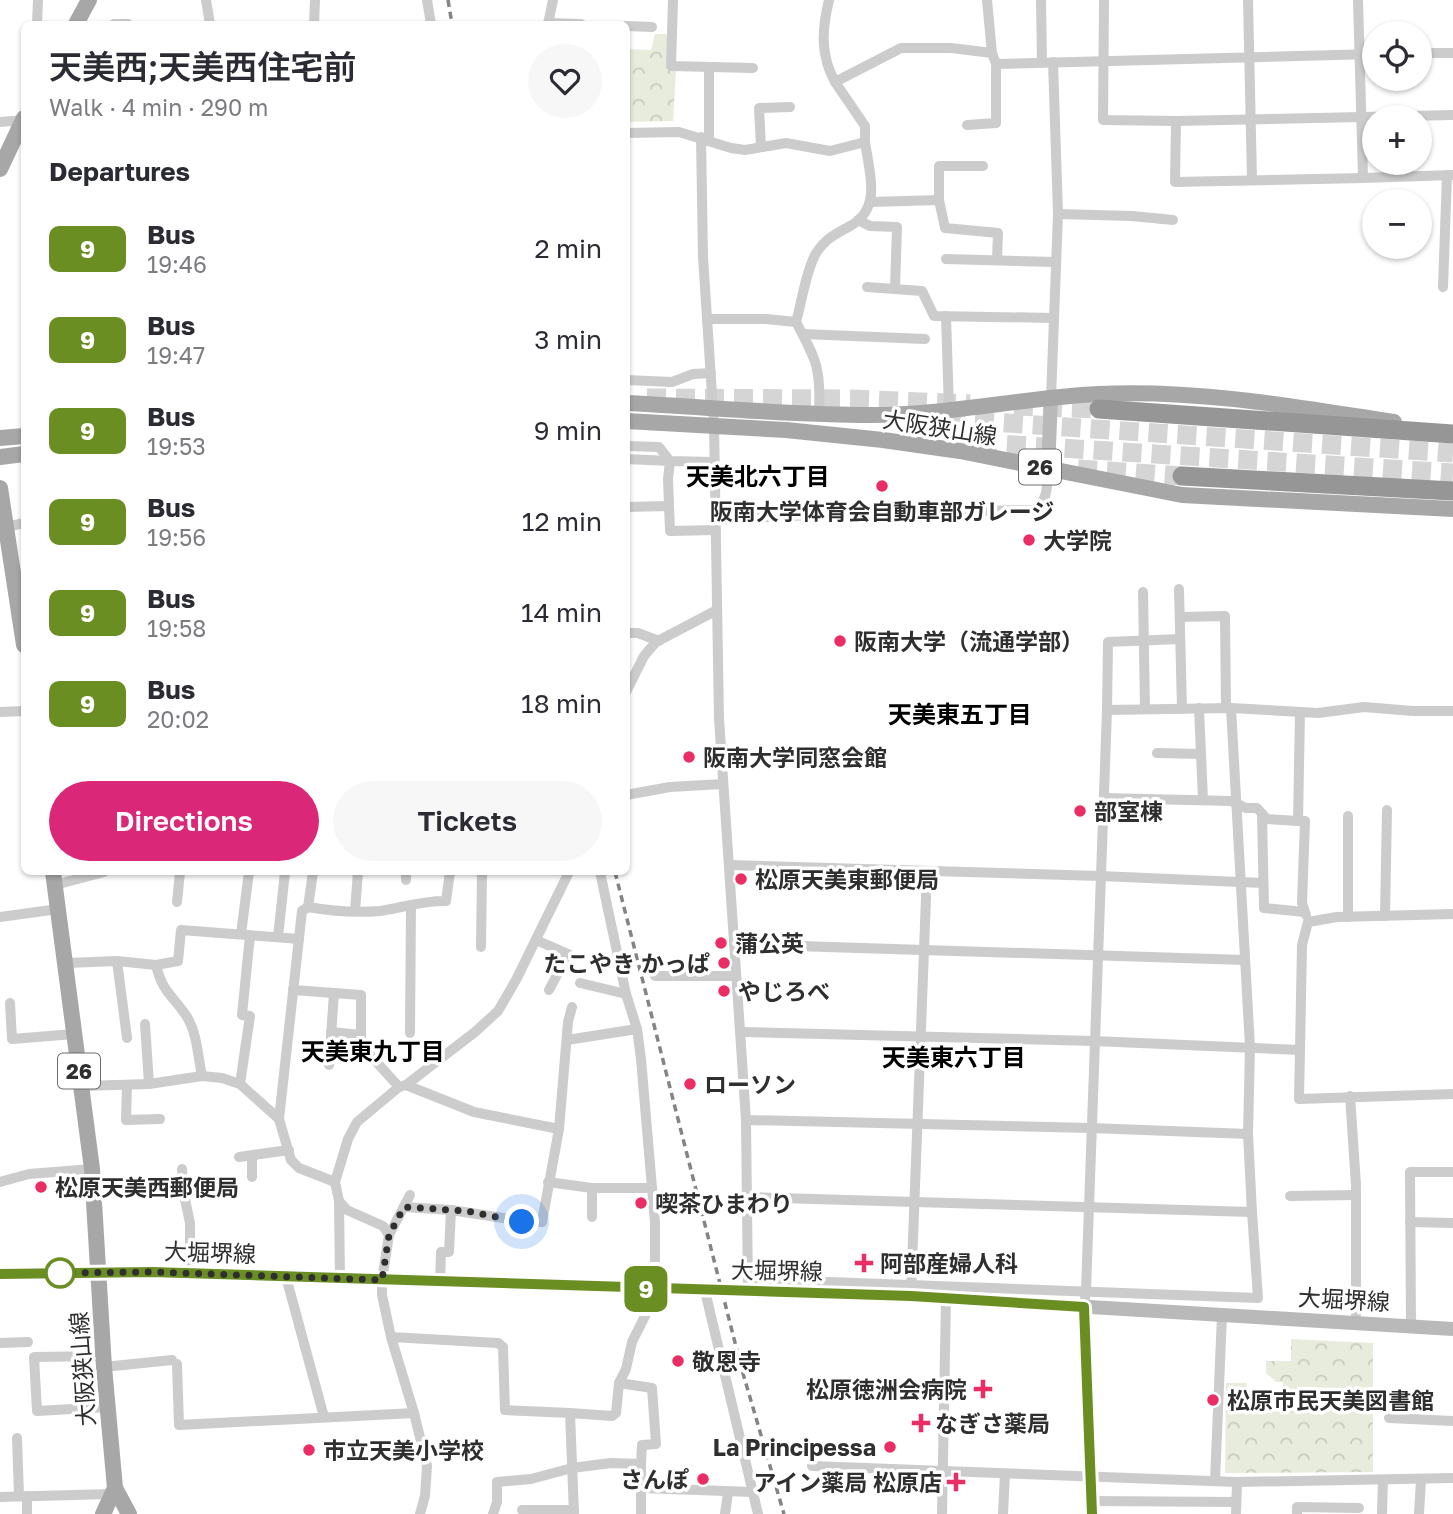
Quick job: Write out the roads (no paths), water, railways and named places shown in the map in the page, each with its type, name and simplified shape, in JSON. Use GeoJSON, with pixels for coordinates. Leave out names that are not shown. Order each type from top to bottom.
{"type":"FeatureCollection","features":[{"type":"Feature","properties":{"kind":"highway"},"geometry":{"type":"LineString","coordinates":[[1099,409],[1453,432]]}},
{"type":"Feature","properties":{"kind":"highway"},"geometry":{"type":"LineString","coordinates":[[1182,476],[1453,491]]}},
{"type":"Feature","properties":{"kind":"main road"},"geometry":{"type":"LineString","coordinates":[[78,21],[89,0]]}},
{"type":"Feature","properties":{"kind":"main road"},"geometry":{"type":"LineString","coordinates":[[0,169],[21,125]]}},
{"type":"Feature","properties":{"kind":"main road","name":"大阪狭山線"},"geometry":{"type":"LineString","coordinates":[[630,403],[871,415],[1134,393],[1196,397],[1334,413],[1453,432]]}},
{"type":"Feature","properties":{"kind":"main road"},"geometry":{"type":"LineString","coordinates":[[1048,469],[1051,398]]}},
{"type":"Feature","properties":{"kind":"main road","name":"大阪狭山線"},"geometry":{"type":"LineString","coordinates":[[630,421],[714,425],[896,441],[960,451],[1149,489],[1216,499],[1453,509]]}},
{"type":"Feature","properties":{"kind":"main road"},"geometry":{"type":"LineString","coordinates":[[0,438],[21,436]]}},
{"type":"Feature","properties":{"kind":"main road"},"geometry":{"type":"LineString","coordinates":[[0,457],[21,454]]}},
{"type":"Feature","properties":{"kind":"main road"},"geometry":{"type":"LineString","coordinates":[[0,488],[21,620]]}},
{"type":"Feature","properties":{"kind":"main road","name":"大阪狭山線"},"geometry":{"type":"LineString","coordinates":[[54,878],[92,1169],[113,1491],[103,1514]]}},
{"type":"Feature","properties":{"kind":"main road","name":"大堀堺線"},"geometry":{"type":"LineString","coordinates":[[0,1274],[190,1274],[705,1291],[748,1285],[911,1290],[946,1298],[1453,1329]]}},
{"type":"Feature","properties":{"kind":"main road"},"geometry":{"type":"LineString","coordinates":[[1084,1307],[1092,1507]]}},
{"type":"Feature","properties":{"kind":"main road","name":"大阪狭山線"},"geometry":{"type":"LineString","coordinates":[[113,1491],[129,1514]]}},
{"type":"Feature","properties":{"kind":"street"},"geometry":{"type":"LineString","coordinates":[[37,21],[38,0]]}},
{"type":"Feature","properties":{"kind":"street"},"geometry":{"type":"LineString","coordinates":[[206,0],[210,21]]}},
{"type":"Feature","properties":{"kind":"street"},"geometry":{"type":"LineString","coordinates":[[314,21],[315,0]]}},
{"type":"Feature","properties":{"kind":"street"},"geometry":{"type":"LineString","coordinates":[[427,0],[430,21]]}},
{"type":"Feature","properties":{"kind":"street"},"geometry":{"type":"LineString","coordinates":[[548,21],[552,0]]}},
{"type":"Feature","properties":{"kind":"street"},"geometry":{"type":"LineString","coordinates":[[673,0],[671,66],[753,68]]}},
{"type":"Feature","properties":{"kind":"street"},"geometry":{"type":"LineString","coordinates":[[820,413],[820,375],[817,362],[796,322],[816,254],[838,230],[866,214],[872,202],[865,126],[827,66],[822,39],[830,0]]}},
{"type":"Feature","properties":{"kind":"street"},"geometry":{"type":"LineString","coordinates":[[967,125],[996,123],[994,59],[987,0]]}},
{"type":"Feature","properties":{"kind":"street"},"geometry":{"type":"LineString","coordinates":[[1041,0],[1058,214],[1051,398]]}},
{"type":"Feature","properties":{"kind":"street"},"geometry":{"type":"LineString","coordinates":[[1104,0],[1103,120],[1453,115]]}},
{"type":"Feature","properties":{"kind":"street"},"geometry":{"type":"LineString","coordinates":[[1248,0],[1251,179]]}},
{"type":"Feature","properties":{"kind":"street"},"geometry":{"type":"LineString","coordinates":[[1358,0],[1363,178]]}},
{"type":"Feature","properties":{"kind":"street"},"geometry":{"type":"LineString","coordinates":[[630,26],[652,27]]}},
{"type":"Feature","properties":{"kind":"street"},"geometry":{"type":"LineString","coordinates":[[835,82],[901,48],[951,48],[994,59],[1047,62],[1362,55]]}},
{"type":"Feature","properties":{"kind":"street"},"geometry":{"type":"LineString","coordinates":[[1432,53],[1453,53]]}},
{"type":"Feature","properties":{"kind":"street"},"geometry":{"type":"LineString","coordinates":[[709,67],[703,257],[714,425],[719,719],[746,1120],[748,1285]]}},
{"type":"Feature","properties":{"kind":"street"},"geometry":{"type":"LineString","coordinates":[[761,147],[759,108],[790,107]]}},
{"type":"Feature","properties":{"kind":"street"},"geometry":{"type":"LineString","coordinates":[[0,122],[21,119]]}},
{"type":"Feature","properties":{"kind":"street"},"geometry":{"type":"LineString","coordinates":[[1176,121],[1175,182],[1450,175],[1443,288]]}},
{"type":"Feature","properties":{"kind":"street"},"geometry":{"type":"LineString","coordinates":[[630,133],[679,132],[745,150],[786,143],[830,151],[865,142]]}},
{"type":"Feature","properties":{"kind":"street"},"geometry":{"type":"LineString","coordinates":[[983,166],[939,166],[939,200],[944,228],[998,233],[997,260]]}},
{"type":"Feature","properties":{"kind":"street"},"geometry":{"type":"LineString","coordinates":[[872,202],[939,200]]}},
{"type":"Feature","properties":{"kind":"street"},"geometry":{"type":"LineString","coordinates":[[1058,214],[1173,220]]}},
{"type":"Feature","properties":{"kind":"street"},"geometry":{"type":"LineString","coordinates":[[858,220],[870,226],[897,227],[895,289]]}},
{"type":"Feature","properties":{"kind":"street"},"geometry":{"type":"LineString","coordinates":[[946,259],[1056,262]]}},
{"type":"Feature","properties":{"kind":"street"},"geometry":{"type":"LineString","coordinates":[[867,288],[922,291],[934,316],[1054,318]]}},
{"type":"Feature","properties":{"kind":"street"},"geometry":{"type":"LineString","coordinates":[[946,316],[949,410]]}},
{"type":"Feature","properties":{"kind":"street"},"geometry":{"type":"LineString","coordinates":[[707,319],[796,322]]}},
{"type":"Feature","properties":{"kind":"street"},"geometry":{"type":"LineString","coordinates":[[803,334],[925,339]]}},
{"type":"Feature","properties":{"kind":"street"},"geometry":{"type":"LineString","coordinates":[[630,380],[672,382],[693,374],[711,373]]}},
{"type":"Feature","properties":{"kind":"street"},"geometry":{"type":"LineString","coordinates":[[630,446],[659,447],[670,461],[670,530],[848,513],[1033,510],[1045,499],[1048,469]]}},
{"type":"Feature","properties":{"kind":"street"},"geometry":{"type":"LineString","coordinates":[[630,459],[714,462]]}},
{"type":"Feature","properties":{"kind":"street"},"geometry":{"type":"LineString","coordinates":[[630,507],[669,506]]}},
{"type":"Feature","properties":{"kind":"street"},"geometry":{"type":"LineString","coordinates":[[6,527],[21,524]]}},
{"type":"Feature","properties":{"kind":"street"},"geometry":{"type":"LineString","coordinates":[[1179,589],[1182,709]]}},
{"type":"Feature","properties":{"kind":"street"},"geometry":{"type":"LineString","coordinates":[[1143,592],[1144,709]]}},
{"type":"Feature","properties":{"kind":"street"},"geometry":{"type":"LineString","coordinates":[[630,684],[644,656],[659,641],[717,610]]}},
{"type":"Feature","properties":{"kind":"street"},"geometry":{"type":"LineString","coordinates":[[927,871],[911,1290],[1086,1290],[1258,1298],[1248,1135],[1250,1047],[1238,804],[1228,708],[1225,616],[1180,617]]}},
{"type":"Feature","properties":{"kind":"street"},"geometry":{"type":"LineString","coordinates":[[630,633],[638,633],[659,641]]}},
{"type":"Feature","properties":{"kind":"street"},"geometry":{"type":"LineString","coordinates":[[1084,1307],[1108,642],[1180,639]]}},
{"type":"Feature","properties":{"kind":"street"},"geometry":{"type":"LineString","coordinates":[[1107,710],[1228,708],[1318,713],[1364,707],[1453,711]]}},
{"type":"Feature","properties":{"kind":"street"},"geometry":{"type":"LineString","coordinates":[[1199,708],[1203,800]]}},
{"type":"Feature","properties":{"kind":"street"},"geometry":{"type":"LineString","coordinates":[[0,712],[21,711]]}},
{"type":"Feature","properties":{"kind":"street"},"geometry":{"type":"LineString","coordinates":[[1298,821],[1300,712]]}},
{"type":"Feature","properties":{"kind":"street"},"geometry":{"type":"LineString","coordinates":[[1157,753],[1201,754]]}},
{"type":"Feature","properties":{"kind":"street"},"geometry":{"type":"LineString","coordinates":[[630,795],[670,787],[723,784]]}},
{"type":"Feature","properties":{"kind":"street"},"geometry":{"type":"LineString","coordinates":[[1104,798],[1231,801],[1246,808],[1257,808],[1267,819],[1305,821],[1302,904],[1306,917],[1302,945],[1299,1099],[1453,1094]]}},
{"type":"Feature","properties":{"kind":"street"},"geometry":{"type":"LineString","coordinates":[[1385,916],[1387,810]]}},
{"type":"Feature","properties":{"kind":"street"},"geometry":{"type":"LineString","coordinates":[[1262,814],[1264,908],[1306,917],[1453,914]]}},
{"type":"Feature","properties":{"kind":"street"},"geometry":{"type":"LineString","coordinates":[[1348,816],[1348,917]]}},
{"type":"Feature","properties":{"kind":"street"},"geometry":{"type":"LineString","coordinates":[[729,865],[1264,883]]}},
{"type":"Feature","properties":{"kind":"street"},"geometry":{"type":"LineString","coordinates":[[54,878],[79,875]]}},
{"type":"Feature","properties":{"kind":"street"},"geometry":{"type":"LineString","coordinates":[[177,902],[180,875]]}},
{"type":"Feature","properties":{"kind":"street"},"geometry":{"type":"LineString","coordinates":[[240,1084],[250,1016],[242,1015],[249,875]]}},
{"type":"Feature","properties":{"kind":"street"},"geometry":{"type":"LineString","coordinates":[[278,937],[285,875]]}},
{"type":"Feature","properties":{"kind":"street"},"geometry":{"type":"LineString","coordinates":[[308,907],[313,875]]}},
{"type":"Feature","properties":{"kind":"street"},"geometry":{"type":"LineString","coordinates":[[355,911],[358,875]]}},
{"type":"Feature","properties":{"kind":"street"},"geometry":{"type":"LineString","coordinates":[[335,1182],[299,1168],[291,1160],[279,1119],[302,911],[308,907],[378,911],[446,901],[450,875]]}},
{"type":"Feature","properties":{"kind":"street"},"geometry":{"type":"LineString","coordinates":[[481,947],[482,875]]}},
{"type":"Feature","properties":{"kind":"street"},"geometry":{"type":"LineString","coordinates":[[340,1279],[339,1201],[335,1182],[348,1139],[357,1122],[475,1032],[498,1011],[568,875]]}},
{"type":"Feature","properties":{"kind":"street"},"geometry":{"type":"LineString","coordinates":[[391,1337],[498,1343],[503,1347],[505,1410],[612,1416],[616,1413],[619,1383],[626,1369],[632,1342],[650,1306],[655,1223],[637,1029],[626,994],[601,875]]}},
{"type":"Feature","properties":{"kind":"street"},"geometry":{"type":"LineString","coordinates":[[410,1033],[411,905]]}},
{"type":"Feature","properties":{"kind":"street"},"geometry":{"type":"LineString","coordinates":[[0,917],[58,909]]}},
{"type":"Feature","properties":{"kind":"street"},"geometry":{"type":"LineString","coordinates":[[66,962],[117,961],[156,965],[178,961],[181,930],[299,939]]}},
{"type":"Feature","properties":{"kind":"street"},"geometry":{"type":"LineString","coordinates":[[536,940],[568,954],[549,990]]}},
{"type":"Feature","properties":{"kind":"street"},"geometry":{"type":"LineString","coordinates":[[734,944],[1245,960]]}},
{"type":"Feature","properties":{"kind":"street"},"geometry":{"type":"LineString","coordinates":[[117,961],[127,1038]]}},
{"type":"Feature","properties":{"kind":"street"},"geometry":{"type":"LineString","coordinates":[[156,965],[166,994],[188,1018],[193,1030],[202,1076]]}},
{"type":"Feature","properties":{"kind":"street"},"geometry":{"type":"LineString","coordinates":[[655,976],[735,976]]}},
{"type":"Feature","properties":{"kind":"street"},"geometry":{"type":"LineString","coordinates":[[580,983],[626,994]]}},
{"type":"Feature","properties":{"kind":"street"},"geometry":{"type":"LineString","coordinates":[[293,990],[361,995],[361,1045],[403,1086],[474,1112],[559,1129]]}},
{"type":"Feature","properties":{"kind":"street"},"geometry":{"type":"LineString","coordinates":[[329,1065],[334,993]]}},
{"type":"Feature","properties":{"kind":"street"},"geometry":{"type":"LineString","coordinates":[[10,1003],[12,1040],[74,1034]]}},
{"type":"Feature","properties":{"kind":"street"},"geometry":{"type":"LineString","coordinates":[[404,1207],[451,1210],[522,1222],[542,1222],[559,1129],[568,1022],[572,1007]]}},
{"type":"Feature","properties":{"kind":"street"},"geometry":{"type":"LineString","coordinates":[[145,1024],[149,1084]]}},
{"type":"Feature","properties":{"kind":"street"},"geometry":{"type":"LineString","coordinates":[[567,1040],[637,1029]]}},
{"type":"Feature","properties":{"kind":"street"},"geometry":{"type":"LineString","coordinates":[[331,1032],[361,1035]]}},
{"type":"Feature","properties":{"kind":"street"},"geometry":{"type":"LineString","coordinates":[[742,1032],[1094,1041],[1300,1050]]}},
{"type":"Feature","properties":{"kind":"street"},"geometry":{"type":"LineString","coordinates":[[82,1086],[149,1084],[202,1076],[222,1078],[240,1084],[279,1119]]}},
{"type":"Feature","properties":{"kind":"street"},"geometry":{"type":"LineString","coordinates":[[127,1085],[126,1120],[160,1119]]}},
{"type":"Feature","properties":{"kind":"street"},"geometry":{"type":"LineString","coordinates":[[1349,1096],[1356,1195],[1356,1323]]}},
{"type":"Feature","properties":{"kind":"street"},"geometry":{"type":"LineString","coordinates":[[746,1120],[1091,1128],[1248,1135]]}},
{"type":"Feature","properties":{"kind":"street"},"geometry":{"type":"LineString","coordinates":[[239,1157],[289,1150]]}},
{"type":"Feature","properties":{"kind":"street"},"geometry":{"type":"LineString","coordinates":[[252,1156],[252,1177]]}},
{"type":"Feature","properties":{"kind":"street"},"geometry":{"type":"LineString","coordinates":[[0,1182],[29,1174],[92,1169]]}},
{"type":"Feature","properties":{"kind":"street"},"geometry":{"type":"LineString","coordinates":[[182,1169],[190,1223],[190,1274]]}},
{"type":"Feature","properties":{"kind":"street"},"geometry":{"type":"LineString","coordinates":[[1411,1326],[1410,1172],[1453,1172]]}},
{"type":"Feature","properties":{"kind":"street"},"geometry":{"type":"LineString","coordinates":[[548,1182],[592,1188],[652,1188]]}},
{"type":"Feature","properties":{"kind":"street"},"geometry":{"type":"LineString","coordinates":[[592,1188],[592,1217]]}},
{"type":"Feature","properties":{"kind":"street"},"geometry":{"type":"LineString","coordinates":[[410,1195],[389,1235],[382,1295],[427,1466],[425,1496],[420,1514]]}},
{"type":"Feature","properties":{"kind":"street"},"geometry":{"type":"LineString","coordinates":[[1290,1196],[1356,1195]]}},
{"type":"Feature","properties":{"kind":"street"},"geometry":{"type":"LineString","coordinates":[[748,1197],[1252,1212]]}},
{"type":"Feature","properties":{"kind":"street"},"geometry":{"type":"LineString","coordinates":[[339,1201],[347,1210],[383,1226],[389,1235]]}},
{"type":"Feature","properties":{"kind":"street"},"geometry":{"type":"LineString","coordinates":[[440,1282],[441,1252],[449,1252],[451,1210]]}},
{"type":"Feature","properties":{"kind":"street"},"geometry":{"type":"LineString","coordinates":[[1410,1222],[1453,1223]]}},
{"type":"Feature","properties":{"kind":"street"},"geometry":{"type":"LineString","coordinates":[[286,1277],[324,1418]]}},
{"type":"Feature","properties":{"kind":"street"},"geometry":{"type":"LineString","coordinates":[[705,1291],[758,1514]]}},
{"type":"Feature","properties":{"kind":"street"},"geometry":{"type":"LineString","coordinates":[[942,1514],[946,1298]]}},
{"type":"Feature","properties":{"kind":"street"},"geometry":{"type":"LineString","coordinates":[[1215,1481],[1222,1315]]}},
{"type":"Feature","properties":{"kind":"street"},"geometry":{"type":"LineString","coordinates":[[0,1343],[29,1342]]}},
{"type":"Feature","properties":{"kind":"street"},"geometry":{"type":"LineString","coordinates":[[108,1407],[37,1411],[34,1357],[104,1362],[174,1362],[179,1425],[414,1413]]}},
{"type":"Feature","properties":{"kind":"street"},"geometry":{"type":"LineString","coordinates":[[619,1383],[652,1388],[656,1444],[642,1445],[641,1514]]}},
{"type":"Feature","properties":{"kind":"street"},"geometry":{"type":"LineString","coordinates":[[522,1510],[574,1512],[570,1413]]}},
{"type":"Feature","properties":{"kind":"street"},"geometry":{"type":"LineString","coordinates":[[1389,1418],[1453,1421]]}},
{"type":"Feature","properties":{"kind":"street"},"geometry":{"type":"LineString","coordinates":[[17,1438],[22,1496],[27,1514]]}},
{"type":"Feature","properties":{"kind":"street"},"geometry":{"type":"LineString","coordinates":[[493,1514],[497,1502],[497,1482],[531,1479],[572,1468],[611,1463],[641,1464]]}},
{"type":"Feature","properties":{"kind":"street"},"geometry":{"type":"LineString","coordinates":[[812,1466],[1237,1482],[1453,1478]]}},
{"type":"Feature","properties":{"kind":"street"},"geometry":{"type":"LineString","coordinates":[[1003,1514],[1004,1474]]}},
{"type":"Feature","properties":{"kind":"street"},"geometry":{"type":"LineString","coordinates":[[1382,1514],[1383,1480]]}},
{"type":"Feature","properties":{"kind":"street"},"geometry":{"type":"LineString","coordinates":[[1419,1514],[1421,1480]]}},
{"type":"Feature","properties":{"kind":"street"},"geometry":{"type":"LineString","coordinates":[[1236,1514],[1237,1482]]}},
{"type":"Feature","properties":{"kind":"street"},"geometry":{"type":"LineString","coordinates":[[641,1488],[753,1492]]}},
{"type":"Feature","properties":{"kind":"street"},"geometry":{"type":"LineString","coordinates":[[0,1497],[113,1491]]}},
{"type":"Feature","properties":{"kind":"street"},"geometry":{"type":"LineString","coordinates":[[725,1514],[729,1493]]}},
{"type":"Feature","properties":{"kind":"street"},"geometry":{"type":"LineString","coordinates":[[1092,1507],[1111,1501],[1236,1502]]}},
{"type":"Feature","properties":{"kind":"street"},"geometry":{"type":"LineString","coordinates":[[1111,1501],[1111,1514]]}},
{"type":"Feature","properties":{"kind":"street"},"geometry":{"type":"LineString","coordinates":[[1175,1501],[1175,1514]]}},
{"type":"Feature","properties":{"kind":"street"},"geometry":{"type":"LineString","coordinates":[[1216,1502],[1216,1514]]}},
{"type":"Feature","properties":{"kind":"street"},"geometry":{"type":"LineString","coordinates":[[1297,1514],[1297,1507],[1359,1508]]}},
{"type":"Feature","properties":{"kind":"tunnel"},"geometry":{"type":"LineString","coordinates":[[647,398],[851,399],[970,404]]}},
{"type":"Feature","properties":{"kind":"tunnel"},"geometry":{"type":"LineString","coordinates":[[1014,406],[1099,409]]}},
{"type":"Feature","properties":{"kind":"tunnel"},"geometry":{"type":"LineString","coordinates":[[917,417],[1453,453]]}},
{"type":"Feature","properties":{"kind":"tunnel"},"geometry":{"type":"LineString","coordinates":[[920,439],[1453,473]]}},
{"type":"Feature","properties":{"kind":"tunnel"},"geometry":{"type":"LineString","coordinates":[[1078,469],[1182,476]]}},
{"type":"Feature","properties":{"kind":"railway"},"geometry":{"type":"LineString","coordinates":[[448,0],[452,21]]}},
{"type":"Feature","properties":{"kind":"railway"},"geometry":{"type":"LineString","coordinates":[[616,875],[742,1370],[784,1514]]}},
{"type":"Feature","properties":{"kind":"place","name":"阪南大学体育会自動車部ガレージ"},"geometry":{"type":"Point","coordinates":[882,486]}},
{"type":"Feature","properties":{"kind":"place","name":"大学院"},"geometry":{"type":"Point","coordinates":[1029,540]}},
{"type":"Feature","properties":{"kind":"place","name":"阪南大学（流通学部）"},"geometry":{"type":"Point","coordinates":[840,641]}},
{"type":"Feature","properties":{"kind":"place","name":"阪南大学同窓会館"},"geometry":{"type":"Point","coordinates":[689,757]}},
{"type":"Feature","properties":{"kind":"place","name":"部室棟"},"geometry":{"type":"Point","coordinates":[1080,811]}},
{"type":"Feature","properties":{"kind":"place","name":"松原天美東郵便局"},"geometry":{"type":"Point","coordinates":[741,879]}},
{"type":"Feature","properties":{"kind":"place","name":"蒲公英"},"geometry":{"type":"Point","coordinates":[721,943]}},
{"type":"Feature","properties":{"kind":"place","name":"たこやき かっぱ"},"geometry":{"type":"Point","coordinates":[724,963]}},
{"type":"Feature","properties":{"kind":"place","name":"やじろべ"},"geometry":{"type":"Point","coordinates":[724,991]}},
{"type":"Feature","properties":{"kind":"place","name":"ローソン"},"geometry":{"type":"Point","coordinates":[690,1084]}},
{"type":"Feature","properties":{"kind":"place","name":"松原天美西郵便局"},"geometry":{"type":"Point","coordinates":[41,1187]}},
{"type":"Feature","properties":{"kind":"place","name":"喫茶ひまわり"},"geometry":{"type":"Point","coordinates":[641,1203]}},
{"type":"Feature","properties":{"kind":"place","name":"阿部産婦人科"},"geometry":{"type":"Point","coordinates":[864,1263]}},
{"type":"Feature","properties":{"kind":"place","name":"敬恩寺"},"geometry":{"type":"Point","coordinates":[678,1361]}},
{"type":"Feature","properties":{"kind":"place","name":"松原徳洲会病院"},"geometry":{"type":"Point","coordinates":[983,1389]}},
{"type":"Feature","properties":{"kind":"place","name":"松原市民天美図書館"},"geometry":{"type":"Point","coordinates":[1213,1400]}},
{"type":"Feature","properties":{"kind":"place","name":"なぎさ薬局"},"geometry":{"type":"Point","coordinates":[921,1423]}},
{"type":"Feature","properties":{"kind":"place","name":"La Principessa"},"geometry":{"type":"Point","coordinates":[890,1447]}},
{"type":"Feature","properties":{"kind":"place","name":"市立天美小学校"},"geometry":{"type":"Point","coordinates":[309,1450]}},
{"type":"Feature","properties":{"kind":"place","name":"さんぽ"},"geometry":{"type":"Point","coordinates":[703,1479]}},
{"type":"Feature","properties":{"kind":"place","name":"アイン薬局 松原店"},"geometry":{"type":"Point","coordinates":[956,1482]}},
{"type":"Feature","properties":{"kind":"district","name":"天美北六丁目"},"geometry":{"type":"Point","coordinates":[758,475]}},
{"type":"Feature","properties":{"kind":"district","name":"天美東五丁目"},"geometry":{"type":"Point","coordinates":[960,713]}},
{"type":"Feature","properties":{"kind":"district","name":"天美東九丁目"},"geometry":{"type":"Point","coordinates":[373,1050]}},
{"type":"Feature","properties":{"kind":"district","name":"天美東六丁目"},"geometry":{"type":"Point","coordinates":[954,1056]}}]}
